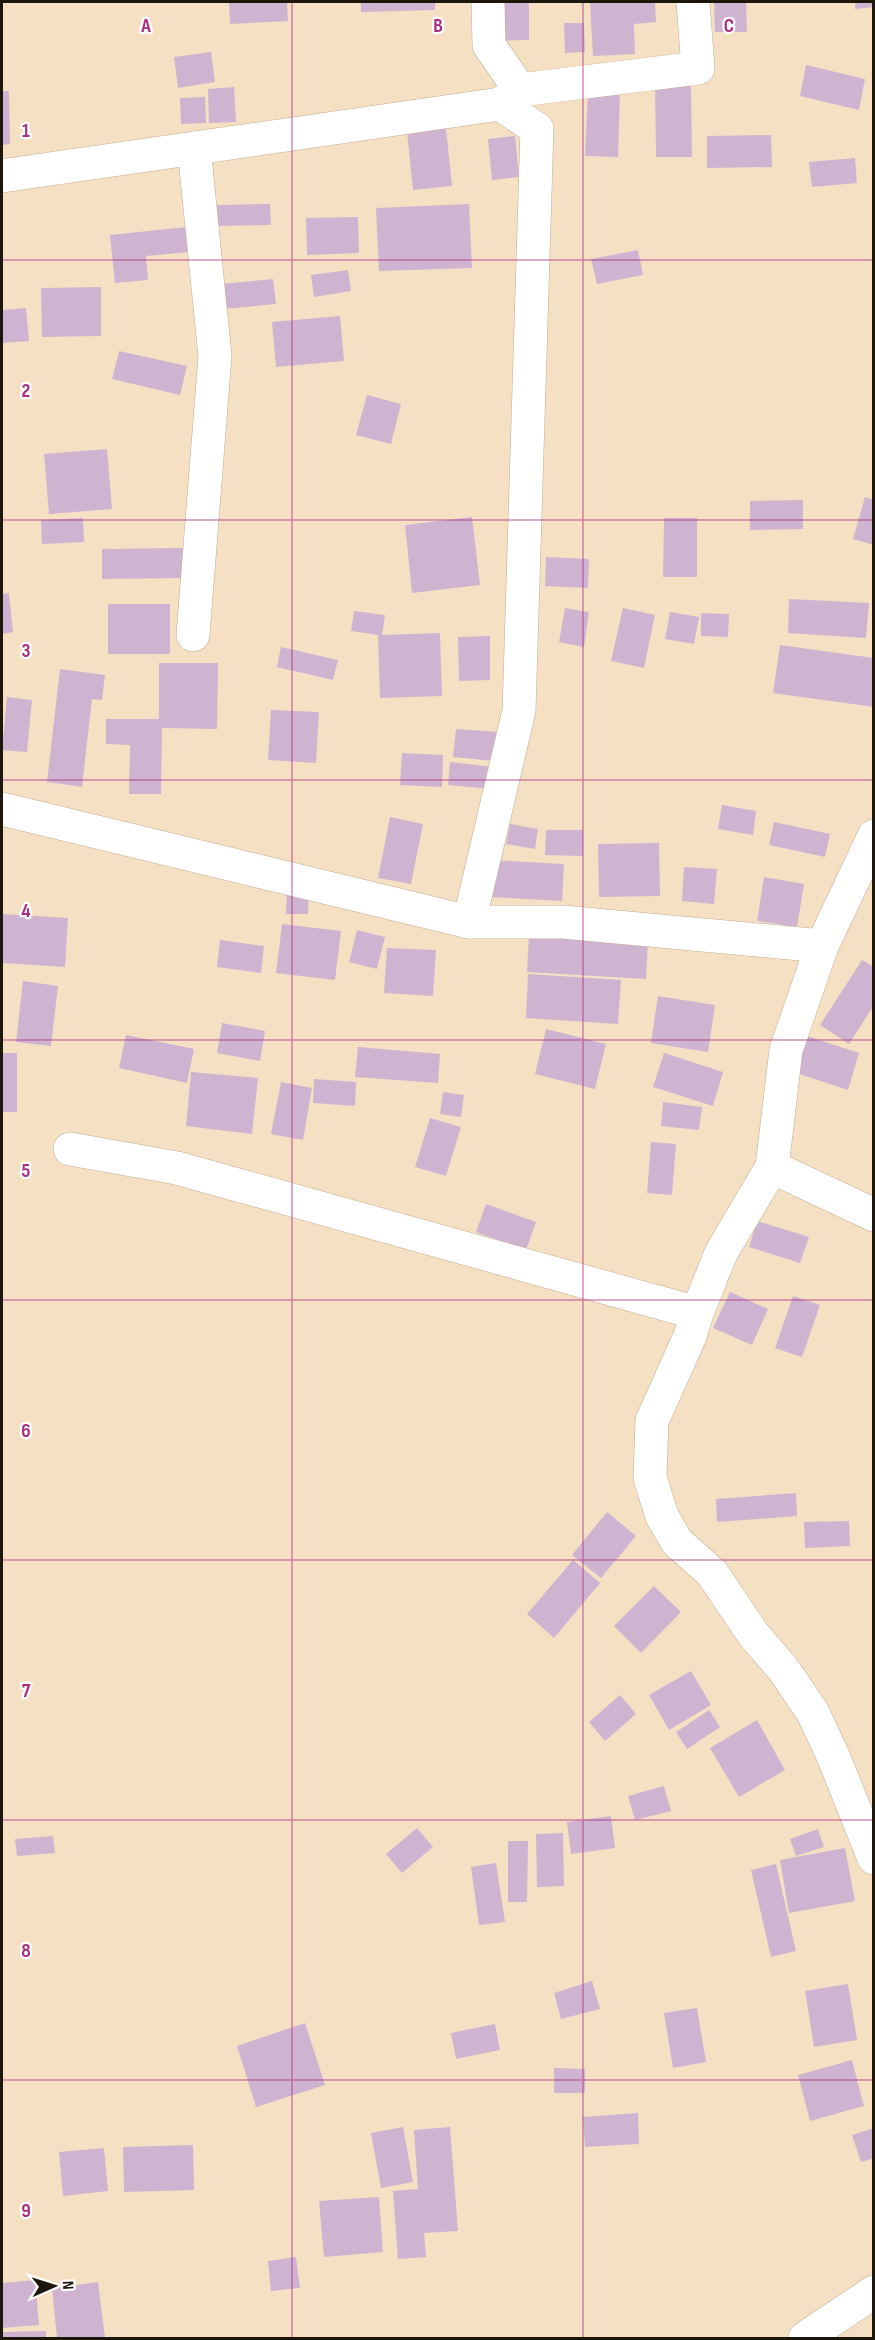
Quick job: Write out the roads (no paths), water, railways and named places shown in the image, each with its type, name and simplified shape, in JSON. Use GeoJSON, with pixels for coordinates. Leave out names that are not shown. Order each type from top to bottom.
{"type":"FeatureCollection","features":[{"type":"Feature","properties":{"kind":"street"},"geometry":{"type":"LineString","coordinates":[[469,922],[519,711],[537,129],[510,97],[489,45],[488,2]]}},
{"type":"Feature","properties":{"kind":"street"},"geometry":{"type":"LineString","coordinates":[[2,176],[698,68],[693,2]]}},
{"type":"Feature","properties":{"kind":"street"},"geometry":{"type":"LineString","coordinates":[[193,635],[215,356],[194,148]]}},
{"type":"Feature","properties":{"kind":"street"},"geometry":{"type":"LineString","coordinates":[[2,808],[469,922],[563,922],[822,946]]}},
{"type":"Feature","properties":{"kind":"street"},"geometry":{"type":"LineString","coordinates":[[873,836],[822,946],[786,1050],[772,1167],[722,1253],[690,1336],[652,1421],[650,1478],[662,1516],[677,1542],[712,1573],[753,1634],[784,1670],[813,1713],[834,1758],[873,1858]]}},
{"type":"Feature","properties":{"kind":"street"},"geometry":{"type":"LineString","coordinates":[[70,1149],[177,1168],[697,1313]]}},
{"type":"Feature","properties":{"kind":"street"},"geometry":{"type":"LineString","coordinates":[[772,1167],[873,1215]]}},
{"type":"Feature","properties":{"kind":"street"},"geometry":{"type":"LineString","coordinates":[[805,2338],[873,2292]]}}]}
